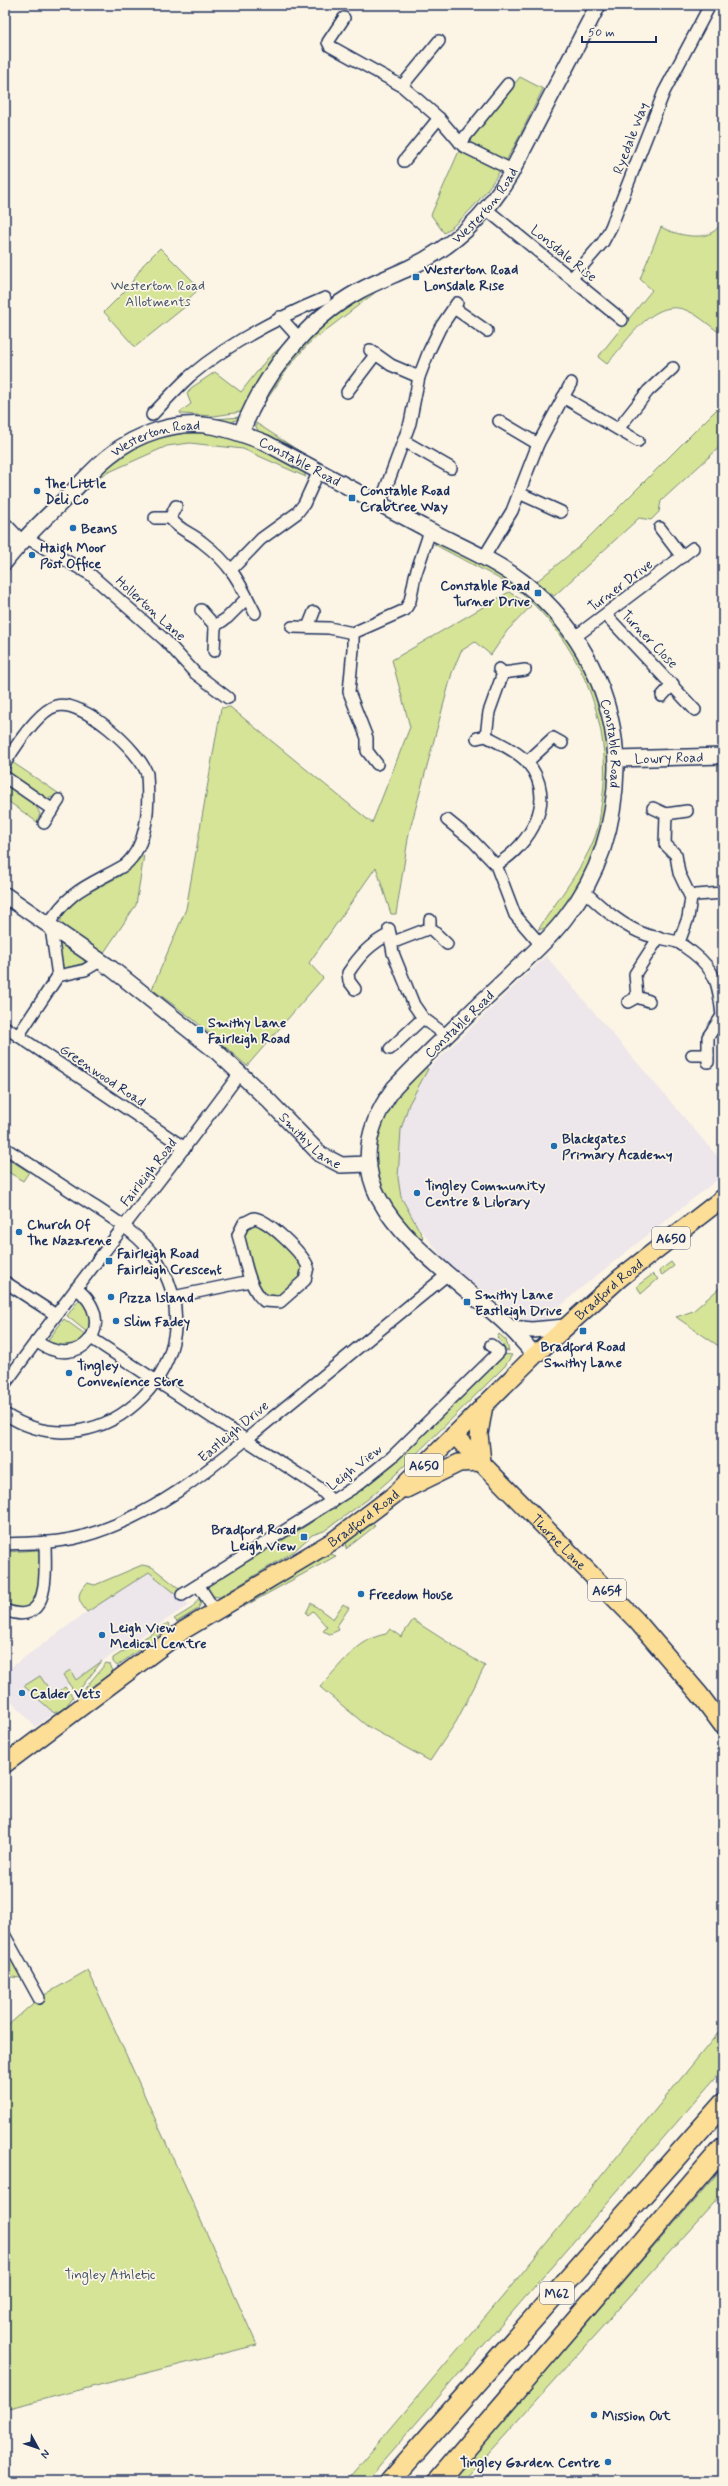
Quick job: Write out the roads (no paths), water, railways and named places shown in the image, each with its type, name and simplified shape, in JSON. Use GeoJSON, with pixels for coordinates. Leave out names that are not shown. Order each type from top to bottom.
{"type":"FeatureCollection","features":[{"type":"Feature","properties":{"kind":"highway","name":"M62"},"geometry":{"type":"LineString","coordinates":[[390,2481],[723,2104]]}},
{"type":"Feature","properties":{"kind":"highway","name":"M62"},"geometry":{"type":"LineString","coordinates":[[438,2481],[723,2148]]}},
{"type":"Feature","properties":{"kind":"main road","name":"Bradford Road"},"geometry":{"type":"LineString","coordinates":[[5,1764],[74,1714],[129,1669],[214,1611],[333,1541],[394,1495],[534,1355],[565,1327],[620,1278],[723,1198]]}},
{"type":"Feature","properties":{"kind":"main road"},"geometry":{"type":"LineString","coordinates":[[394,1495],[459,1463],[482,1462],[479,1434],[484,1405]]}},
{"type":"Feature","properties":{"kind":"main road","name":"Thorpe Lane"},"geometry":{"type":"LineString","coordinates":[[454,1435],[636,1620],[700,1695],[723,1726]]}},
{"type":"Feature","properties":{"kind":"street","name":"Westerton Road"},"geometry":{"type":"LineString","coordinates":[[5,562],[24,540],[109,456],[145,434],[177,426],[210,425],[241,433],[250,410],[282,359],[299,338],[332,308],[358,291],[408,268],[456,239],[486,209],[499,193],[598,5]]}},
{"type":"Feature","properties":{"kind":"street","name":"Ryedale Way"},"geometry":{"type":"LineString","coordinates":[[572,278],[603,242],[611,228],[664,92],[710,5]]}},
{"type":"Feature","properties":{"kind":"street"},"geometry":{"type":"LineString","coordinates":[[344,18],[328,42],[330,46],[402,86],[439,118],[460,143],[474,152],[512,170]]}},
{"type":"Feature","properties":{"kind":"street"},"geometry":{"type":"LineString","coordinates":[[402,86],[439,41]]}},
{"type":"Feature","properties":{"kind":"street"},"geometry":{"type":"LineString","coordinates":[[460,143],[508,84]]}},
{"type":"Feature","properties":{"kind":"street"},"geometry":{"type":"LineString","coordinates":[[404,161],[439,118]]}},
{"type":"Feature","properties":{"kind":"street","name":"Lonsdale Rise"},"geometry":{"type":"LineString","coordinates":[[486,209],[622,320]]}},
{"type":"Feature","properties":{"kind":"street","name":"Westerton Road"},"geometry":{"type":"LineString","coordinates":[[152,415],[190,377],[217,355],[280,317],[325,298]]}},
{"type":"Feature","properties":{"kind":"street"},"geometry":{"type":"LineString","coordinates":[[380,504],[404,441],[419,377],[440,328],[456,305],[487,330]]}},
{"type":"Feature","properties":{"kind":"street"},"geometry":{"type":"LineString","coordinates":[[280,317],[299,338]]}},
{"type":"Feature","properties":{"kind":"street"},"geometry":{"type":"LineString","coordinates":[[347,392],[372,353],[419,377]]}},
{"type":"Feature","properties":{"kind":"street"},"geometry":{"type":"LineString","coordinates":[[618,428],[648,391],[673,368]]}},
{"type":"Feature","properties":{"kind":"street"},"geometry":{"type":"LineString","coordinates":[[484,557],[505,527],[538,444],[571,383]]}},
{"type":"Feature","properties":{"kind":"street"},"geometry":{"type":"LineString","coordinates":[[563,397],[596,418],[618,428],[638,441]]}},
{"type":"Feature","properties":{"kind":"street"},"geometry":{"type":"LineString","coordinates":[[499,421],[538,444]]}},
{"type":"Feature","properties":{"kind":"street","name":"Constable Road"},"geometry":{"type":"LineString","coordinates":[[241,433],[266,443],[430,531],[484,557],[528,586],[558,615],[575,637],[588,660],[604,696],[613,730],[616,759],[614,800],[608,835],[584,891],[567,917],[541,945],[394,1088],[384,1102],[372,1132],[369,1164]]}},
{"type":"Feature","properties":{"kind":"street"},"geometry":{"type":"LineString","coordinates":[[404,441],[451,468]]}},
{"type":"Feature","properties":{"kind":"street"},"geometry":{"type":"LineString","coordinates":[[232,569],[261,539],[297,513],[304,504],[318,471]]}},
{"type":"Feature","properties":{"kind":"street"},"geometry":{"type":"LineString","coordinates":[[519,494],[561,512]]}},
{"type":"Feature","properties":{"kind":"street"},"geometry":{"type":"LineString","coordinates":[[170,518],[176,506]]}},
{"type":"Feature","properties":{"kind":"street"},"geometry":{"type":"LineString","coordinates":[[155,518],[170,518]]}},
{"type":"Feature","properties":{"kind":"street"},"geometry":{"type":"LineString","coordinates":[[170,518],[178,528],[197,538],[232,569],[255,613]]}},
{"type":"Feature","properties":{"kind":"street"},"geometry":{"type":"LineString","coordinates":[[5,526],[24,540]]}},
{"type":"Feature","properties":{"kind":"street"},"geometry":{"type":"LineString","coordinates":[[660,528],[682,557]]}},
{"type":"Feature","properties":{"kind":"street"},"geometry":{"type":"LineString","coordinates":[[292,628],[329,628],[352,633],[396,616],[405,610],[410,601],[419,562],[430,531]]}},
{"type":"Feature","properties":{"kind":"street","name":"Hollerton Lane"},"geometry":{"type":"LineString","coordinates":[[24,540],[91,575],[160,635],[195,673],[228,698]]}},
{"type":"Feature","properties":{"kind":"street","name":"Turner Drive"},"geometry":{"type":"LineString","coordinates":[[575,637],[606,616],[693,548]]}},
{"type":"Feature","properties":{"kind":"street"},"geometry":{"type":"LineString","coordinates":[[215,626],[227,618],[247,598]]}},
{"type":"Feature","properties":{"kind":"street"},"geometry":{"type":"LineString","coordinates":[[201,610],[215,626],[214,651]]}},
{"type":"Feature","properties":{"kind":"street"},"geometry":{"type":"LineString","coordinates":[[308,627],[314,612]]}},
{"type":"Feature","properties":{"kind":"street","name":"Turner Close"},"geometry":{"type":"LineString","coordinates":[[606,616],[695,710]]}},
{"type":"Feature","properties":{"kind":"street"},"geometry":{"type":"LineString","coordinates":[[352,633],[353,649],[349,692],[367,738],[362,750],[377,764]]}},
{"type":"Feature","properties":{"kind":"street"},"geometry":{"type":"LineString","coordinates":[[496,865],[514,852],[534,829],[539,811],[540,793],[536,776],[527,762],[482,737],[501,671],[525,670]]}},
{"type":"Feature","properties":{"kind":"street","name":"Turner Close"},"geometry":{"type":"LineString","coordinates":[[662,696],[672,684]]}},
{"type":"Feature","properties":{"kind":"street"},"geometry":{"type":"LineString","coordinates":[[5,762],[38,718],[55,706],[64,706],[85,713],[132,748],[144,765],[147,774],[143,836],[133,858],[125,865],[69,896],[60,906],[49,927],[58,976]]}},
{"type":"Feature","properties":{"kind":"street"},"geometry":{"type":"LineString","coordinates":[[527,762],[553,738],[562,743]]}},
{"type":"Feature","properties":{"kind":"street","name":"Lowry Road"},"geometry":{"type":"LineString","coordinates":[[616,759],[723,756]]}},
{"type":"Feature","properties":{"kind":"street"},"geometry":{"type":"LineString","coordinates":[[5,778],[53,810]]}},
{"type":"Feature","properties":{"kind":"street"},"geometry":{"type":"LineString","coordinates":[[44,822],[59,800]]}},
{"type":"Feature","properties":{"kind":"street"},"geometry":{"type":"LineString","coordinates":[[653,808],[666,814],[687,811]]}},
{"type":"Feature","properties":{"kind":"street"},"geometry":{"type":"LineString","coordinates":[[666,814],[665,844],[676,854],[679,874],[691,898],[688,918],[679,942]]}},
{"type":"Feature","properties":{"kind":"street"},"geometry":{"type":"LineString","coordinates":[[447,820],[473,841],[496,865],[515,915],[541,945]]}},
{"type":"Feature","properties":{"kind":"street"},"geometry":{"type":"LineString","coordinates":[[584,891],[605,911],[628,925],[646,934],[679,942],[715,976],[721,988],[722,1016],[708,1037],[708,1059],[692,1055]]}},
{"type":"Feature","properties":{"kind":"street"},"geometry":{"type":"LineString","coordinates":[[691,898],[696,895],[723,893]]}},
{"type":"Feature","properties":{"kind":"street","name":"Smithy Lane"},"geometry":{"type":"LineString","coordinates":[[5,895],[100,961],[152,1000],[240,1073],[320,1154],[341,1165],[369,1164]]}},
{"type":"Feature","properties":{"kind":"street"},"geometry":{"type":"LineString","coordinates":[[355,989],[349,981],[348,973],[364,951],[373,943],[390,936],[430,924],[447,944]]}},
{"type":"Feature","properties":{"kind":"street"},"geometry":{"type":"LineString","coordinates":[[390,936],[407,991],[423,1018],[447,1036]]}},
{"type":"Feature","properties":{"kind":"street"},"geometry":{"type":"LineString","coordinates":[[649,1001],[633,999],[635,974],[659,937]]}},
{"type":"Feature","properties":{"kind":"street"},"geometry":{"type":"LineString","coordinates":[[18,1036],[58,976],[85,970],[100,961]]}},
{"type":"Feature","properties":{"kind":"street"},"geometry":{"type":"LineString","coordinates":[[390,1049],[423,1018]]}},
{"type":"Feature","properties":{"kind":"street","name":"Greenwood Road"},"geometry":{"type":"LineString","coordinates":[[5,1027],[185,1148]]}},
{"type":"Feature","properties":{"kind":"street","name":"Fairleigh Road"},"geometry":{"type":"LineString","coordinates":[[5,1384],[36,1340],[185,1148],[240,1073]]}},
{"type":"Feature","properties":{"kind":"street"},"geometry":{"type":"LineString","coordinates":[[5,1148],[125,1226],[158,1261],[173,1297],[174,1334],[171,1351],[157,1382],[142,1400],[123,1414],[104,1424],[84,1429],[65,1431],[47,1430],[28,1426],[5,1414]]}},
{"type":"Feature","properties":{"kind":"street"},"geometry":{"type":"LineString","coordinates":[[369,1164],[376,1193],[385,1211],[405,1236],[510,1328],[534,1355]]}},
{"type":"Feature","properties":{"kind":"street"},"geometry":{"type":"LineString","coordinates":[[254,1218],[266,1222],[301,1256],[308,1267],[304,1280],[280,1302],[264,1302],[256,1294],[250,1281],[249,1271],[238,1235],[244,1223],[254,1218]]}},
{"type":"Feature","properties":{"kind":"street","name":"Eastleigh Drive"},"geometry":{"type":"LineString","coordinates":[[5,1544],[45,1542],[80,1537],[102,1530],[155,1506],[203,1476],[244,1439],[448,1274]]}},
{"type":"Feature","properties":{"kind":"street"},"geometry":{"type":"LineString","coordinates":[[173,1297],[250,1281]]}},
{"type":"Feature","properties":{"kind":"street"},"geometry":{"type":"LineString","coordinates":[[5,1282],[56,1315]]}},
{"type":"Feature","properties":{"kind":"street"},"geometry":{"type":"LineString","coordinates":[[36,1340],[53,1351],[61,1353],[78,1349],[91,1338],[95,1330],[96,1313],[87,1297],[76,1288]]}},
{"type":"Feature","properties":{"kind":"street"},"geometry":{"type":"LineString","coordinates":[[510,1328],[532,1330],[565,1327]]}},
{"type":"Feature","properties":{"kind":"street"},"geometry":{"type":"LineString","coordinates":[[91,1338],[318,1486],[333,1502]]}},
{"type":"Feature","properties":{"kind":"street","name":"Leigh View"},"geometry":{"type":"LineString","coordinates":[[182,1595],[199,1586],[333,1502],[392,1457],[440,1412],[499,1352],[491,1345]]}},
{"type":"Feature","properties":{"kind":"street"},"geometry":{"type":"LineString","coordinates":[[5,1610],[20,1614],[29,1611],[42,1600],[45,1591],[45,1542]]}},
{"type":"Feature","properties":{"kind":"street"},"geometry":{"type":"LineString","coordinates":[[199,1586],[214,1611]]}},
{"type":"Feature","properties":{"kind":"street"},"geometry":{"type":"LineString","coordinates":[[5,1936],[9,1954],[39,1998]]}},
{"type":"Feature","properties":{"kind":"place","name":"Westerton Road Lonsdale Rise"},"geometry":{"type":"Point","coordinates":[416,277]}},
{"type":"Feature","properties":{"kind":"place","name":"The Little Deli Co"},"geometry":{"type":"Point","coordinates":[37,491]}},
{"type":"Feature","properties":{"kind":"place","name":"Constable Road Crabtree Way"},"geometry":{"type":"Point","coordinates":[352,498]}},
{"type":"Feature","properties":{"kind":"place","name":"Beans"},"geometry":{"type":"Point","coordinates":[73,528]}},
{"type":"Feature","properties":{"kind":"place","name":"Haigh Moor Post Office"},"geometry":{"type":"Point","coordinates":[32,555]}},
{"type":"Feature","properties":{"kind":"place","name":"Constable Road Turner Drive"},"geometry":{"type":"Point","coordinates":[538,593]}},
{"type":"Feature","properties":{"kind":"place","name":"Smithy Lane Fairleigh Road"},"geometry":{"type":"Point","coordinates":[200,1030]}},
{"type":"Feature","properties":{"kind":"place","name":"Blackgates Primary Academy"},"geometry":{"type":"Point","coordinates":[554,1146]}},
{"type":"Feature","properties":{"kind":"place","name":"Tingley Community Centre & Library"},"geometry":{"type":"Point","coordinates":[417,1193]}},
{"type":"Feature","properties":{"kind":"place","name":"Church Of The Nazarene"},"geometry":{"type":"Point","coordinates":[19,1232]}},
{"type":"Feature","properties":{"kind":"place","name":"Fairleigh Road Fairleigh Crescent"},"geometry":{"type":"Point","coordinates":[109,1261]}},
{"type":"Feature","properties":{"kind":"place","name":"Pizza Island"},"geometry":{"type":"Point","coordinates":[111,1297]}},
{"type":"Feature","properties":{"kind":"place","name":"Smithy Lane Eastleigh Drive"},"geometry":{"type":"Point","coordinates":[467,1302]}},
{"type":"Feature","properties":{"kind":"place","name":"Slim Fadey"},"geometry":{"type":"Point","coordinates":[116,1321]}},
{"type":"Feature","properties":{"kind":"place","name":"Bradford Road Smithy Lane"},"geometry":{"type":"Point","coordinates":[583,1331]}},
{"type":"Feature","properties":{"kind":"place","name":"Tingley Convenience Store"},"geometry":{"type":"Point","coordinates":[69,1373]}},
{"type":"Feature","properties":{"kind":"place","name":"Bradford Road Leigh View"},"geometry":{"type":"Point","coordinates":[304,1537]}},
{"type":"Feature","properties":{"kind":"place","name":"Freedom House"},"geometry":{"type":"Point","coordinates":[361,1594]}},
{"type":"Feature","properties":{"kind":"place","name":"Leigh View Medical Centre"},"geometry":{"type":"Point","coordinates":[102,1635]}},
{"type":"Feature","properties":{"kind":"place","name":"Calder Vets"},"geometry":{"type":"Point","coordinates":[22,1693]}},
{"type":"Feature","properties":{"kind":"place","name":"Mission Out"},"geometry":{"type":"Point","coordinates":[594,2415]}},
{"type":"Feature","properties":{"kind":"place","name":"Tingley Garden Centre"},"geometry":{"type":"Point","coordinates":[608,2462]}},
{"type":"Feature","properties":{"kind":"park label","name":"Westerton Road Allotments"},"geometry":{"type":"Point","coordinates":[158,294]}},
{"type":"Feature","properties":{"kind":"park label","name":"Tingley Athletic"},"geometry":{"type":"Point","coordinates":[110,2274]}}]}
